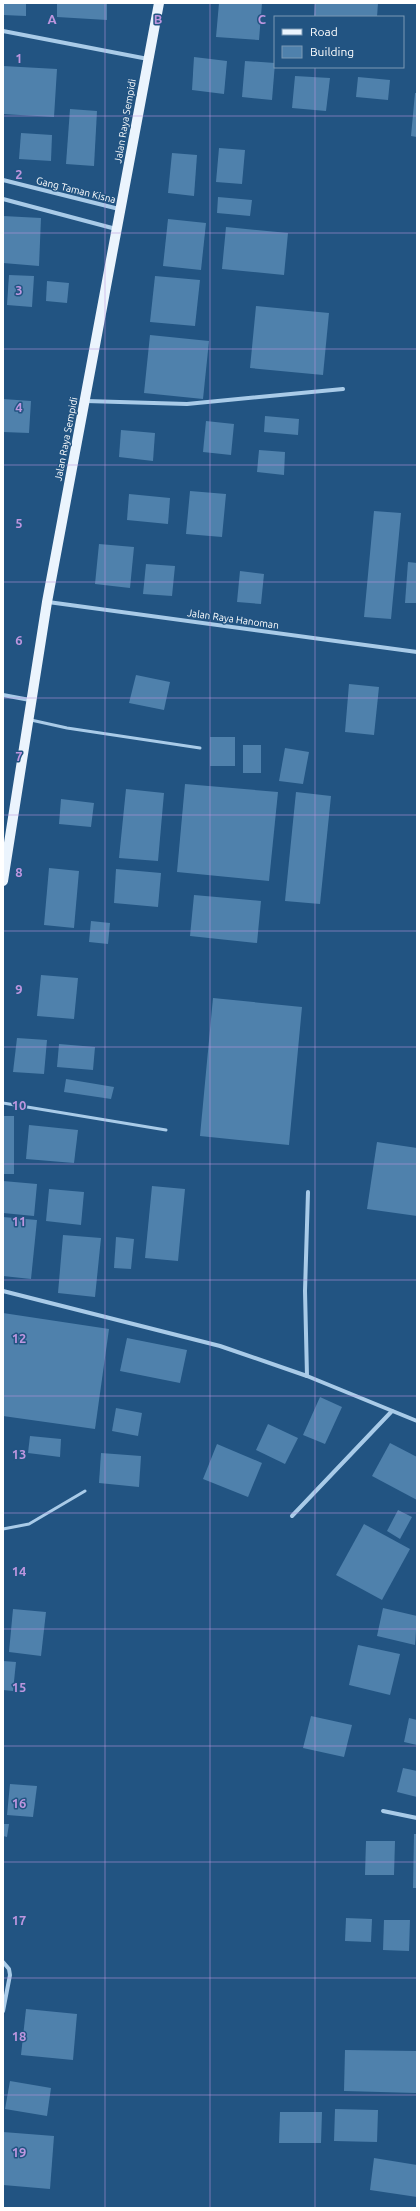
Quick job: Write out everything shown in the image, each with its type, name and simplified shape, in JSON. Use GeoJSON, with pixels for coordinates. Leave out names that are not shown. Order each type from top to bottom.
{"type":"FeatureCollection","features":[{"type":"Feature","properties":{"kind":"main road","name":"Jalan Raya Sempidi"},"geometry":{"type":"LineString","coordinates":[[3,881],[7,836],[29,720],[47,602],[122,209],[159,3]]}},
{"type":"Feature","properties":{"kind":"street"},"geometry":{"type":"LineString","coordinates":[[3,31],[149,59]]}},
{"type":"Feature","properties":{"kind":"street","name":"Gang Taman Kisna"},"geometry":{"type":"LineString","coordinates":[[3,180],[122,209]]}},
{"type":"Feature","properties":{"kind":"street"},"geometry":{"type":"LineString","coordinates":[[3,200],[118,229]]}},
{"type":"Feature","properties":{"kind":"street"},"geometry":{"type":"LineString","coordinates":[[86,401],[187,404],[343,389]]}},
{"type":"Feature","properties":{"kind":"street","name":"Jalan Raya Hanoman"},"geometry":{"type":"LineString","coordinates":[[47,602],[417,652]]}},
{"type":"Feature","properties":{"kind":"street"},"geometry":{"type":"LineString","coordinates":[[3,695],[32,700]]}},
{"type":"Feature","properties":{"kind":"street"},"geometry":{"type":"LineString","coordinates":[[307,1376],[305,1291],[308,1192]]}},
{"type":"Feature","properties":{"kind":"street"},"geometry":{"type":"LineString","coordinates":[[3,1291],[220,1346],[307,1376],[417,1421]]}},
{"type":"Feature","properties":{"kind":"street"},"geometry":{"type":"LineString","coordinates":[[292,1516],[392,1411]]}},
{"type":"Feature","properties":{"kind":"street"},"geometry":{"type":"LineString","coordinates":[[383,1811],[417,1818]]}},
{"type":"Feature","properties":{"kind":"street"},"geometry":{"type":"LineString","coordinates":[[3,1962],[9,1969],[10,1975],[3,2011]]}},
{"type":"Feature","properties":{"kind":"lane"},"geometry":{"type":"LineString","coordinates":[[29,720],[67,728],[200,748]]}},
{"type":"Feature","properties":{"kind":"lane"},"geometry":{"type":"LineString","coordinates":[[3,1103],[166,1130]]}},
{"type":"Feature","properties":{"kind":"lane"},"geometry":{"type":"LineString","coordinates":[[3,1529],[29,1524],[85,1492]]}},
{"type":"Feature","properties":{"kind":"building"},"geometry":{"type":"Polygon","coordinates":[[[3,3],[26,3],[26,16],[3,15],[3,3]]]}},
{"type":"Feature","properties":{"kind":"building"},"geometry":{"type":"Polygon","coordinates":[[[57,3],[107,3],[107,20],[57,17],[57,3]]]}},
{"type":"Feature","properties":{"kind":"building"},"geometry":{"type":"Polygon","coordinates":[[[219,3],[262,3],[259,40],[216,37],[219,3]]]}},
{"type":"Feature","properties":{"kind":"building"},"geometry":{"type":"Polygon","coordinates":[[[315,3],[378,3],[377,16],[314,16],[315,3]]]}},
{"type":"Feature","properties":{"kind":"building"},"geometry":{"type":"Polygon","coordinates":[[[194,57],[227,61],[224,94],[192,90],[194,57]]]}},
{"type":"Feature","properties":{"kind":"building"},"geometry":{"type":"Polygon","coordinates":[[[245,61],[274,63],[272,100],[242,97],[245,61]]]}},
{"type":"Feature","properties":{"kind":"building"},"geometry":{"type":"Polygon","coordinates":[[[3,66],[57,69],[54,117],[3,114],[3,66]]]}},
{"type":"Feature","properties":{"kind":"building"},"geometry":{"type":"Polygon","coordinates":[[[295,76],[330,78],[326,111],[292,108],[295,76]]]}},
{"type":"Feature","properties":{"kind":"building"},"geometry":{"type":"Polygon","coordinates":[[[358,77],[390,80],[388,100],[356,97],[358,77]]]}},
{"type":"Feature","properties":{"kind":"building"},"geometry":{"type":"Polygon","coordinates":[[[415,93],[417,93],[417,137],[411,136],[415,93]]]}},
{"type":"Feature","properties":{"kind":"building"},"geometry":{"type":"Polygon","coordinates":[[[70,109],[97,111],[94,166],[66,164],[70,109]]]}},
{"type":"Feature","properties":{"kind":"building"},"geometry":{"type":"Polygon","coordinates":[[[21,133],[52,135],[51,161],[19,159],[21,133]]]}},
{"type":"Feature","properties":{"kind":"building"},"geometry":{"type":"Polygon","coordinates":[[[219,148],[245,150],[242,184],[216,182],[219,148]]]}},
{"type":"Feature","properties":{"kind":"building"},"geometry":{"type":"Polygon","coordinates":[[[172,153],[197,155],[194,196],[168,193],[172,153]]]}},
{"type":"Feature","properties":{"kind":"building"},"geometry":{"type":"Polygon","coordinates":[[[218,197],[252,200],[250,216],[217,213],[218,197]]]}},
{"type":"Feature","properties":{"kind":"building"},"geometry":{"type":"Polygon","coordinates":[[[3,216],[41,218],[39,266],[3,263],[3,216]]]}},
{"type":"Feature","properties":{"kind":"building"},"geometry":{"type":"Polygon","coordinates":[[[168,219],[206,223],[201,270],[163,266],[168,219]]]}},
{"type":"Feature","properties":{"kind":"building"},"geometry":{"type":"Polygon","coordinates":[[[226,227],[288,233],[284,275],[222,269],[226,227]]]}},
{"type":"Feature","properties":{"kind":"building"},"geometry":{"type":"Polygon","coordinates":[[[9,275],[34,276],[32,307],[7,305],[9,275]]]}},
{"type":"Feature","properties":{"kind":"building"},"geometry":{"type":"Polygon","coordinates":[[[155,276],[200,280],[195,326],[150,322],[155,276]]]}},
{"type":"Feature","properties":{"kind":"building"},"geometry":{"type":"Polygon","coordinates":[[[47,281],[69,283],[67,303],[46,301],[47,281]]]}},
{"type":"Feature","properties":{"kind":"building"},"geometry":{"type":"Polygon","coordinates":[[[256,306],[329,313],[323,375],[250,368],[256,306]]]}},
{"type":"Feature","properties":{"kind":"building"},"geometry":{"type":"Polygon","coordinates":[[[150,335],[209,341],[203,399],[144,393],[150,335]]]}},
{"type":"Feature","properties":{"kind":"building"},"geometry":{"type":"Polygon","coordinates":[[[3,399],[31,401],[29,433],[3,432],[3,399]]]}},
{"type":"Feature","properties":{"kind":"building"},"geometry":{"type":"Polygon","coordinates":[[[265,416],[299,419],[298,435],[264,432],[265,416]]]}},
{"type":"Feature","properties":{"kind":"building"},"geometry":{"type":"Polygon","coordinates":[[[206,421],[234,424],[231,455],[203,452],[206,421]]]}},
{"type":"Feature","properties":{"kind":"building"},"geometry":{"type":"Polygon","coordinates":[[[121,430],[155,433],[153,461],[119,457],[121,430]]]}},
{"type":"Feature","properties":{"kind":"building"},"geometry":{"type":"Polygon","coordinates":[[[259,450],[285,452],[284,475],[257,472],[259,450]]]}},
{"type":"Feature","properties":{"kind":"building"},"geometry":{"type":"Polygon","coordinates":[[[190,491],[226,494],[222,537],[186,534],[190,491]]]}},
{"type":"Feature","properties":{"kind":"building"},"geometry":{"type":"Polygon","coordinates":[[[129,494],[170,498],[168,524],[127,520],[129,494]]]}},
{"type":"Feature","properties":{"kind":"building"},"geometry":{"type":"Polygon","coordinates":[[[374,511],[401,513],[391,619],[364,617],[374,511]]]}},
{"type":"Feature","properties":{"kind":"building"},"geometry":{"type":"Polygon","coordinates":[[[99,544],[134,547],[130,588],[95,584],[99,544]]]}},
{"type":"Feature","properties":{"kind":"building"},"geometry":{"type":"Polygon","coordinates":[[[408,562],[417,563],[417,603],[405,603],[408,562]]]}},
{"type":"Feature","properties":{"kind":"building"},"geometry":{"type":"Polygon","coordinates":[[[146,564],[175,566],[172,596],[143,594],[146,564]]]}},
{"type":"Feature","properties":{"kind":"building"},"geometry":{"type":"Polygon","coordinates":[[[240,571],[264,574],[261,604],[237,602],[240,571]]]}},
{"type":"Feature","properties":{"kind":"building"},"geometry":{"type":"Polygon","coordinates":[[[136,675],[170,682],[164,710],[129,703],[136,675]]]}},
{"type":"Feature","properties":{"kind":"building"},"geometry":{"type":"Polygon","coordinates":[[[349,684],[379,687],[374,735],[345,732],[349,684]]]}},
{"type":"Feature","properties":{"kind":"building"},"geometry":{"type":"Polygon","coordinates":[[[210,737],[235,737],[235,766],[210,766],[210,737]]]}},
{"type":"Feature","properties":{"kind":"building"},"geometry":{"type":"Polygon","coordinates":[[[243,745],[261,745],[261,773],[243,773],[243,745]]]}},
{"type":"Feature","properties":{"kind":"building"},"geometry":{"type":"Polygon","coordinates":[[[285,748],[309,752],[303,784],[279,781],[285,748]]]}},
{"type":"Feature","properties":{"kind":"building"},"geometry":{"type":"Polygon","coordinates":[[[185,784],[278,792],[269,881],[177,872],[185,784]]]}},
{"type":"Feature","properties":{"kind":"building"},"geometry":{"type":"Polygon","coordinates":[[[126,789],[164,793],[158,861],[119,858],[126,789]]]}},
{"type":"Feature","properties":{"kind":"building"},"geometry":{"type":"Polygon","coordinates":[[[296,792],[331,796],[320,904],[285,901],[296,792]]]}},
{"type":"Feature","properties":{"kind":"building"},"geometry":{"type":"Polygon","coordinates":[[[61,799],[94,803],[91,827],[59,824],[61,799]]]}},
{"type":"Feature","properties":{"kind":"building"},"geometry":{"type":"Polygon","coordinates":[[[49,868],[79,871],[74,928],[44,925],[49,868]]]}},
{"type":"Feature","properties":{"kind":"building"},"geometry":{"type":"Polygon","coordinates":[[[116,869],[161,873],[158,907],[114,903],[116,869]]]}},
{"type":"Feature","properties":{"kind":"building"},"geometry":{"type":"Polygon","coordinates":[[[194,895],[261,901],[257,943],[190,936],[194,895]]]}},
{"type":"Feature","properties":{"kind":"building"},"geometry":{"type":"Polygon","coordinates":[[[91,921],[110,923],[108,944],[89,942],[91,921]]]}},
{"type":"Feature","properties":{"kind":"building"},"geometry":{"type":"Polygon","coordinates":[[[41,975],[78,978],[74,1019],[37,1016],[41,975]]]}},
{"type":"Feature","properties":{"kind":"building"},"geometry":{"type":"Polygon","coordinates":[[[213,998],[302,1007],[289,1145],[200,1136],[213,998]]]}},
{"type":"Feature","properties":{"kind":"building"},"geometry":{"type":"Polygon","coordinates":[[[17,1038],[47,1040],[44,1074],[13,1072],[17,1038]]]}},
{"type":"Feature","properties":{"kind":"building"},"geometry":{"type":"Polygon","coordinates":[[[59,1044],[95,1047],[93,1070],[57,1067],[59,1044]]]}},
{"type":"Feature","properties":{"kind":"building"},"geometry":{"type":"Polygon","coordinates":[[[66,1079],[114,1087],[111,1099],[64,1092],[66,1079]]]}},
{"type":"Feature","properties":{"kind":"building"},"geometry":{"type":"Polygon","coordinates":[[[3,1116],[14,1116],[14,1174],[3,1174],[3,1116]]]}},
{"type":"Feature","properties":{"kind":"building"},"geometry":{"type":"Polygon","coordinates":[[[29,1125],[78,1130],[74,1163],[26,1159],[29,1125]]]}},
{"type":"Feature","properties":{"kind":"building"},"geometry":{"type":"Polygon","coordinates":[[[377,1142],[417,1148],[417,1216],[367,1209],[377,1142]]]}},
{"type":"Feature","properties":{"kind":"building"},"geometry":{"type":"Polygon","coordinates":[[[3,1181],[37,1184],[34,1216],[3,1213],[3,1181]]]}},
{"type":"Feature","properties":{"kind":"building"},"geometry":{"type":"Polygon","coordinates":[[[152,1186],[185,1189],[178,1261],[145,1258],[152,1186]]]}},
{"type":"Feature","properties":{"kind":"building"},"geometry":{"type":"Polygon","coordinates":[[[49,1189],[84,1192],[81,1225],[46,1221],[49,1189]]]}},
{"type":"Feature","properties":{"kind":"building"},"geometry":{"type":"Polygon","coordinates":[[[3,1217],[37,1220],[31,1279],[3,1276],[3,1217]]]}},
{"type":"Feature","properties":{"kind":"building"},"geometry":{"type":"Polygon","coordinates":[[[63,1235],[101,1238],[95,1297],[58,1293],[63,1235]]]}},
{"type":"Feature","properties":{"kind":"building"},"geometry":{"type":"Polygon","coordinates":[[[116,1237],[134,1239],[131,1269],[114,1268],[116,1237]]]}},
{"type":"Feature","properties":{"kind":"building"},"geometry":{"type":"Polygon","coordinates":[[[3,1313],[109,1329],[95,1429],[3,1416],[3,1313]]]}},
{"type":"Feature","properties":{"kind":"building"},"geometry":{"type":"Polygon","coordinates":[[[127,1338],[187,1350],[180,1383],[120,1371],[127,1338]]]}},
{"type":"Feature","properties":{"kind":"building"},"geometry":{"type":"Polygon","coordinates":[[[320,1397],[342,1407],[325,1444],[303,1435],[320,1397]]]}},
{"type":"Feature","properties":{"kind":"building"},"geometry":{"type":"Polygon","coordinates":[[[116,1408],[142,1413],[138,1436],[112,1431],[116,1408]]]}},
{"type":"Feature","properties":{"kind":"building"},"geometry":{"type":"Polygon","coordinates":[[[268,1424],[298,1438],[285,1464],[256,1450],[268,1424]]]}},
{"type":"Feature","properties":{"kind":"building"},"geometry":{"type":"Polygon","coordinates":[[[30,1436],[61,1439],[60,1457],[28,1453],[30,1436]]]}},
{"type":"Feature","properties":{"kind":"building"},"geometry":{"type":"Polygon","coordinates":[[[390,1443],[417,1457],[417,1500],[372,1476],[390,1443]]]}},
{"type":"Feature","properties":{"kind":"building"},"geometry":{"type":"Polygon","coordinates":[[[217,1444],[262,1463],[248,1497],[203,1479],[217,1444]]]}},
{"type":"Feature","properties":{"kind":"building"},"geometry":{"type":"Polygon","coordinates":[[[101,1453],[141,1456],[139,1487],[99,1483],[101,1453]]]}},
{"type":"Feature","properties":{"kind":"building"},"geometry":{"type":"Polygon","coordinates":[[[398,1510],[412,1517],[400,1539],[387,1531],[398,1510]]]}},
{"type":"Feature","properties":{"kind":"building"},"geometry":{"type":"Polygon","coordinates":[[[364,1524],[410,1549],[382,1600],[336,1575],[364,1524]]]}},
{"type":"Feature","properties":{"kind":"building"},"geometry":{"type":"Polygon","coordinates":[[[383,1608],[417,1616],[415,1645],[377,1636],[383,1608]]]}},
{"type":"Feature","properties":{"kind":"building"},"geometry":{"type":"Polygon","coordinates":[[[13,1609],[46,1612],[41,1656],[9,1652],[13,1609]]]}},
{"type":"Feature","properties":{"kind":"building"},"geometry":{"type":"Polygon","coordinates":[[[358,1645],[400,1654],[390,1695],[349,1685],[358,1645]]]}},
{"type":"Feature","properties":{"kind":"building"},"geometry":{"type":"Polygon","coordinates":[[[3,1661],[16,1662],[13,1691],[3,1690],[3,1661]]]}},
{"type":"Feature","properties":{"kind":"building"},"geometry":{"type":"Polygon","coordinates":[[[311,1716],[352,1725],[344,1757],[303,1748],[311,1716]]]}},
{"type":"Feature","properties":{"kind":"building"},"geometry":{"type":"Polygon","coordinates":[[[409,1718],[417,1720],[417,1745],[404,1742],[409,1718]]]}},
{"type":"Feature","properties":{"kind":"building"},"geometry":{"type":"Polygon","coordinates":[[[403,1768],[417,1771],[417,1797],[397,1792],[403,1768]]]}},
{"type":"Feature","properties":{"kind":"building"},"geometry":{"type":"Polygon","coordinates":[[[10,1784],[37,1786],[33,1817],[7,1815],[10,1784]]]}},
{"type":"Feature","properties":{"kind":"building"},"geometry":{"type":"Polygon","coordinates":[[[3,1824],[9,1824],[7,1837],[3,1836],[3,1824]]]}},
{"type":"Feature","properties":{"kind":"building"},"geometry":{"type":"Polygon","coordinates":[[[414,1834],[417,1834],[417,1888],[413,1888],[414,1834]]]}},
{"type":"Feature","properties":{"kind":"building"},"geometry":{"type":"Polygon","coordinates":[[[366,1841],[395,1841],[394,1875],[365,1875],[366,1841]]]}},
{"type":"Feature","properties":{"kind":"building"},"geometry":{"type":"Polygon","coordinates":[[[346,1918],[372,1919],[371,1942],[345,1941],[346,1918]]]}},
{"type":"Feature","properties":{"kind":"building"},"geometry":{"type":"Polygon","coordinates":[[[384,1920],[410,1920],[409,1951],[383,1950],[384,1920]]]}},
{"type":"Feature","properties":{"kind":"building"},"geometry":{"type":"Polygon","coordinates":[[[26,2009],[77,2014],[73,2060],[21,2055],[26,2009]]]}},
{"type":"Feature","properties":{"kind":"building"},"geometry":{"type":"Polygon","coordinates":[[[345,2050],[417,2051],[417,2093],[344,2091],[345,2050]]]}},
{"type":"Feature","properties":{"kind":"building"},"geometry":{"type":"Polygon","coordinates":[[[10,2081],[51,2088],[47,2116],[5,2109],[10,2081]]]}},
{"type":"Feature","properties":{"kind":"building"},"geometry":{"type":"Polygon","coordinates":[[[335,2109],[378,2110],[377,2142],[334,2141],[335,2109]]]}},
{"type":"Feature","properties":{"kind":"building"},"geometry":{"type":"Polygon","coordinates":[[[280,2112],[322,2112],[321,2143],[279,2143],[280,2112]]]}},
{"type":"Feature","properties":{"kind":"building"},"geometry":{"type":"Polygon","coordinates":[[[3,2132],[54,2136],[50,2189],[3,2185],[3,2132]]]}},
{"type":"Feature","properties":{"kind":"building"},"geometry":{"type":"Polygon","coordinates":[[[374,2158],[417,2165],[417,2197],[370,2190],[374,2158]]]}}]}
